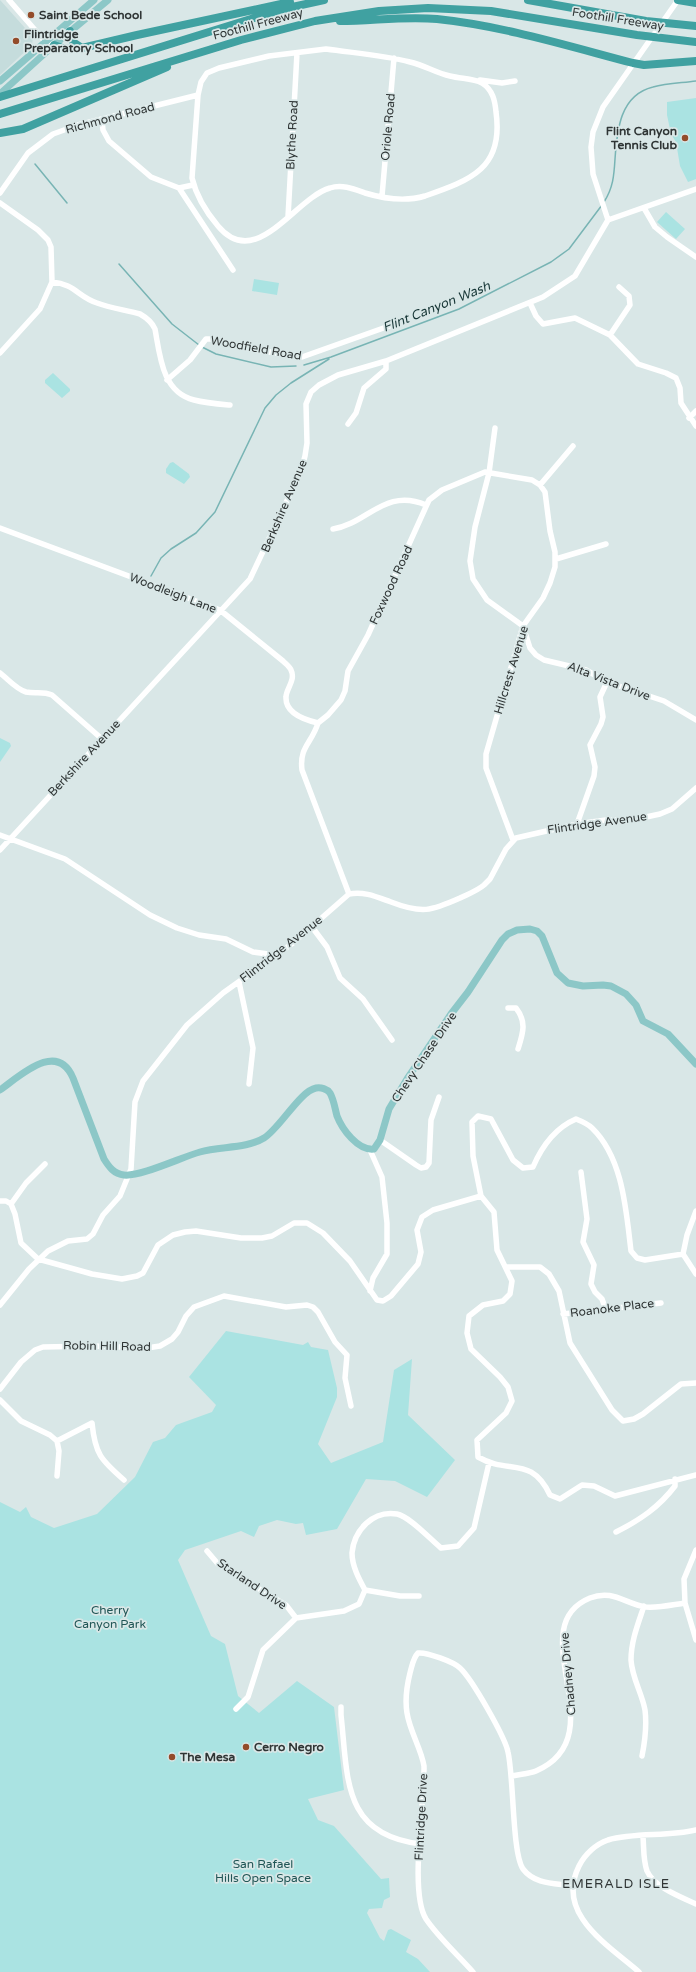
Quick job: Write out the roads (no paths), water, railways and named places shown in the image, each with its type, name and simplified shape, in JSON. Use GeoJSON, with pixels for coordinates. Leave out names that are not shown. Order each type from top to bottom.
{"type":"FeatureCollection","features":[{"type":"Feature","properties":{"kind":"highway"},"geometry":{"type":"LineString","coordinates":[[54,45],[65,49],[82,48],[268,6],[315,0]]}},
{"type":"Feature","properties":{"kind":"highway","name":"Foothill Freeway"},"geometry":{"type":"LineString","coordinates":[[0,96],[283,9],[324,0]]}},
{"type":"Feature","properties":{"kind":"highway","name":"Foothill Freeway"},"geometry":{"type":"LineString","coordinates":[[528,0],[646,20],[696,26]]}},
{"type":"Feature","properties":{"kind":"highway"},"geometry":{"type":"LineString","coordinates":[[678,0],[696,3]]}},
{"type":"Feature","properties":{"kind":"highway","name":"Foothill Freeway"},"geometry":{"type":"LineString","coordinates":[[0,114],[212,48],[315,21],[354,14],[401,9],[455,9],[497,12],[637,35],[696,42]]}},
{"type":"Feature","properties":{"kind":"highway"},"geometry":{"type":"LineString","coordinates":[[315,21],[392,18],[460,22],[513,31],[633,64],[644,65],[696,61]]}},
{"type":"Feature","properties":{"kind":"highway"},"geometry":{"type":"LineString","coordinates":[[70,31],[73,42],[82,48]]}},
{"type":"Feature","properties":{"kind":"highway"},"geometry":{"type":"LineString","coordinates":[[0,133],[23,128],[212,48]]}},
{"type":"Feature","properties":{"kind":"main road"},"geometry":{"type":"LineString","coordinates":[[0,81],[94,0]]}},
{"type":"Feature","properties":{"kind":"main road"},"geometry":{"type":"LineString","coordinates":[[0,96],[54,45],[108,0]]}},
{"type":"Feature","properties":{"kind":"main road","name":"Chevy Chase Drive"},"geometry":{"type":"LineString","coordinates":[[370,1150],[377,1146],[389,1109],[433,1039],[468,992],[502,940],[512,932],[523,928],[537,931],[542,936],[552,964],[562,979],[575,986],[603,985],[619,990],[630,998],[643,1021],[649,1026],[668,1034],[696,1064]]}},
{"type":"Feature","properties":{"kind":"main road"},"geometry":{"type":"LineString","coordinates":[[0,1090],[41,1062],[57,1061],[64,1065],[68,1068],[74,1078],[104,1159],[116,1173],[129,1175],[200,1151],[252,1144],[272,1133],[305,1095],[317,1087],[323,1088],[330,1094],[338,1117],[350,1136],[360,1145],[370,1150]]}},
{"type":"Feature","properties":{"kind":"street"},"geometry":{"type":"LineString","coordinates":[[9,0],[42,38],[54,45]]}},
{"type":"Feature","properties":{"kind":"street"},"geometry":{"type":"LineString","coordinates":[[678,0],[603,107],[593,132],[591,147],[592,163],[598,192],[608,220],[696,188]]}},
{"type":"Feature","properties":{"kind":"street"},"geometry":{"type":"LineString","coordinates":[[475,80],[485,85],[492,94],[498,125],[496,146],[484,166],[470,178],[424,196],[402,200],[345,187],[330,188],[314,196],[274,230],[257,239],[249,241],[236,239],[222,231],[193,185],[192,165],[198,95],[201,82],[207,73],[212,71],[254,58],[326,49],[394,58],[412,62],[448,76],[502,83],[515,81]]}},
{"type":"Feature","properties":{"kind":"street","name":"Blythe Road"},"geometry":{"type":"LineString","coordinates":[[288,217],[297,53]]}},
{"type":"Feature","properties":{"kind":"street","name":"Oriole Road"},"geometry":{"type":"LineString","coordinates":[[382,196],[394,58]]}},
{"type":"Feature","properties":{"kind":"street","name":"Richmond Road"},"geometry":{"type":"LineString","coordinates":[[0,193],[28,153],[44,139],[64,129],[198,95]]}},
{"type":"Feature","properties":{"kind":"street"},"geometry":{"type":"LineString","coordinates":[[102,120],[103,130],[109,141],[150,177],[179,188],[193,185]]}},
{"type":"Feature","properties":{"kind":"street"},"geometry":{"type":"LineString","coordinates":[[179,188],[233,270]]}},
{"type":"Feature","properties":{"kind":"street"},"geometry":{"type":"LineString","coordinates":[[0,203],[38,230],[48,240],[51,247],[52,282],[40,309],[0,353]]}},
{"type":"Feature","properties":{"kind":"street"},"geometry":{"type":"LineString","coordinates":[[644,208],[655,227],[696,257]]}},
{"type":"Feature","properties":{"kind":"street","name":"Berkshire Avenue"},"geometry":{"type":"LineString","coordinates":[[0,850],[220,610],[240,592],[256,569],[301,471],[307,443],[306,404],[311,392],[332,378],[386,361],[544,297],[575,276],[608,220]]}},
{"type":"Feature","properties":{"kind":"street"},"geometry":{"type":"LineString","coordinates":[[52,282],[70,286],[97,303],[140,314],[146,317],[155,329],[167,380],[176,391],[192,400],[230,405]]}},
{"type":"Feature","properties":{"kind":"street"},"geometry":{"type":"LineString","coordinates":[[610,335],[630,305],[629,296],[618,287]]}},
{"type":"Feature","properties":{"kind":"street"},"geometry":{"type":"LineString","coordinates":[[530,303],[536,316],[543,324],[575,318],[610,335],[638,364],[666,373],[676,378],[680,388],[681,403],[689,418],[696,426]]}},
{"type":"Feature","properties":{"kind":"street","name":"Woodfield Road"},"geometry":{"type":"LineString","coordinates":[[167,380],[190,360],[204,340],[211,338],[250,349],[283,353],[297,357],[307,357],[406,320]]}},
{"type":"Feature","properties":{"kind":"street"},"geometry":{"type":"LineString","coordinates":[[348,424],[356,413],[364,388],[386,369],[386,361]]}},
{"type":"Feature","properties":{"kind":"street"},"geometry":{"type":"LineString","coordinates":[[689,418],[696,411]]}},
{"type":"Feature","properties":{"kind":"street"},"geometry":{"type":"LineString","coordinates":[[495,428],[489,473],[474,527],[470,561],[473,579],[487,600],[523,626]]}},
{"type":"Feature","properties":{"kind":"street"},"geometry":{"type":"LineString","coordinates":[[489,473],[506,477],[532,480],[540,485],[573,446]]}},
{"type":"Feature","properties":{"kind":"street","name":"Foxwood Road"},"geometry":{"type":"LineString","coordinates":[[318,723],[328,715],[341,700],[345,691],[348,671],[357,658],[420,523],[426,505],[434,495],[442,490],[480,474],[489,473]]}},
{"type":"Feature","properties":{"kind":"street","name":"Hillcrest Avenue"},"geometry":{"type":"LineString","coordinates":[[513,840],[486,768],[486,754],[523,626],[543,598],[550,583],[556,559],[550,531],[545,492],[540,485]]}},
{"type":"Feature","properties":{"kind":"street"},"geometry":{"type":"LineString","coordinates":[[333,529],[346,525],[366,513],[395,501],[416,501],[426,505]]}},
{"type":"Feature","properties":{"kind":"street","name":"Woodleigh Lane"},"geometry":{"type":"LineString","coordinates":[[0,528],[220,610],[283,661],[292,671],[292,680],[286,697],[287,705],[292,712],[300,718],[318,723]]}},
{"type":"Feature","properties":{"kind":"street"},"geometry":{"type":"LineString","coordinates":[[556,559],[606,544]]}},
{"type":"Feature","properties":{"kind":"street","name":"Alta Vista Drive"},"geometry":{"type":"LineString","coordinates":[[523,626],[530,648],[536,655],[544,660],[586,670],[607,682],[664,701],[696,720]]}},
{"type":"Feature","properties":{"kind":"street"},"geometry":{"type":"LineString","coordinates":[[0,673],[20,690],[52,695],[102,739]]}},
{"type":"Feature","properties":{"kind":"street"},"geometry":{"type":"LineString","coordinates":[[577,824],[594,776],[595,767],[590,745],[603,717],[600,697],[607,682]]}},
{"type":"Feature","properties":{"kind":"street"},"geometry":{"type":"LineString","coordinates":[[318,723],[314,734],[302,751],[300,758],[302,770],[349,894],[357,892],[421,910],[438,908],[484,885],[513,840]]}},
{"type":"Feature","properties":{"kind":"street","name":"Flintridge Avenue"},"geometry":{"type":"LineString","coordinates":[[513,840],[525,835],[577,824],[606,820],[632,820],[660,814],[672,809],[696,788]]}},
{"type":"Feature","properties":{"kind":"street"},"geometry":{"type":"LineString","coordinates":[[0,835],[65,859],[150,916],[177,928],[199,935],[226,939],[253,952],[268,954],[273,958]]}},
{"type":"Feature","properties":{"kind":"street","name":"Flintridge Avenue"},"geometry":{"type":"LineString","coordinates":[[0,1305],[38,1259],[59,1244],[68,1241],[87,1239],[93,1234],[103,1214],[120,1196],[131,1169],[134,1102],[143,1081],[187,1025],[223,993],[273,958],[312,927],[349,894]]}},
{"type":"Feature","properties":{"kind":"street"},"geometry":{"type":"LineString","coordinates":[[312,927],[327,947],[340,978],[363,999],[392,1040]]}},
{"type":"Feature","properties":{"kind":"street"},"geometry":{"type":"LineString","coordinates":[[239,982],[252,1048],[250,1084]]}},
{"type":"Feature","properties":{"kind":"street"},"geometry":{"type":"LineString","coordinates":[[508,1008],[516,1008],[523,1016],[523,1033],[518,1049]]}},
{"type":"Feature","properties":{"kind":"street"},"geometry":{"type":"LineString","coordinates":[[380,1140],[421,1168],[426,1167],[429,1163],[431,1120],[439,1097]]}},
{"type":"Feature","properties":{"kind":"street"},"geometry":{"type":"LineString","coordinates":[[683,1254],[645,1260],[637,1258],[631,1251],[624,1192],[606,1145],[591,1127],[576,1119],[565,1124],[544,1146],[532,1167],[523,1168],[513,1160],[490,1118],[478,1116],[472,1122],[473,1156],[481,1196],[494,1212],[497,1250],[512,1281],[510,1294],[502,1301],[483,1305],[469,1316],[467,1333],[471,1349],[500,1377],[508,1387],[512,1401],[506,1413],[477,1440],[478,1457],[489,1463],[531,1470],[543,1481],[550,1495],[560,1499],[582,1485],[594,1486],[615,1496],[675,1479],[696,1475]]}},
{"type":"Feature","properties":{"kind":"street"},"geometry":{"type":"LineString","coordinates":[[370,1150],[382,1177],[387,1223],[386,1254],[373,1278],[370,1291]]}},
{"type":"Feature","properties":{"kind":"street"},"geometry":{"type":"LineString","coordinates":[[11,1204],[26,1183],[45,1164]]}},
{"type":"Feature","properties":{"kind":"street"},"geometry":{"type":"LineString","coordinates":[[580,1172],[588,1219],[583,1242],[594,1265],[591,1284],[595,1292],[602,1299],[606,1310]]}},
{"type":"Feature","properties":{"kind":"street"},"geometry":{"type":"LineString","coordinates":[[0,1201],[6,1201],[11,1204],[15,1214],[21,1243],[38,1259],[92,1274],[122,1278],[131,1278],[143,1272],[158,1246],[173,1235],[196,1231],[240,1238],[262,1238],[272,1236],[294,1223],[300,1222],[314,1226],[323,1233],[350,1261],[377,1300],[383,1301],[391,1296],[418,1264],[421,1252],[417,1230],[422,1217],[433,1210],[481,1196]]}},
{"type":"Feature","properties":{"kind":"street"},"geometry":{"type":"LineString","coordinates":[[696,1211],[687,1235],[683,1254],[696,1274]]}},
{"type":"Feature","properties":{"kind":"street"},"geometry":{"type":"LineString","coordinates":[[506,1267],[540,1267],[549,1274],[559,1291],[570,1343],[612,1410],[622,1421],[634,1419],[643,1414],[681,1384],[696,1383]]}},
{"type":"Feature","properties":{"kind":"street","name":"Robin Hill Road"},"geometry":{"type":"LineString","coordinates":[[0,1389],[21,1362],[35,1350],[43,1347],[86,1346],[147,1348],[160,1346],[172,1339],[178,1332],[186,1316],[194,1307],[224,1296],[286,1307],[307,1305],[316,1309],[329,1333],[347,1354],[345,1378],[351,1406]]}},
{"type":"Feature","properties":{"kind":"street","name":"Roanoke Place"},"geometry":{"type":"LineString","coordinates":[[563,1314],[661,1303]]}},
{"type":"Feature","properties":{"kind":"street"},"geometry":{"type":"LineString","coordinates":[[0,1400],[20,1420],[50,1435],[57,1441],[59,1451],[57,1476]]}},
{"type":"Feature","properties":{"kind":"street"},"geometry":{"type":"LineString","coordinates":[[57,1441],[92,1423],[96,1450],[108,1466],[124,1480]]}},
{"type":"Feature","properties":{"kind":"street"},"geometry":{"type":"LineString","coordinates":[[365,1590],[356,1574],[352,1554],[356,1538],[365,1523],[384,1514],[398,1514],[411,1521],[441,1548],[458,1546],[474,1528],[489,1463]]}},
{"type":"Feature","properties":{"kind":"street"},"geometry":{"type":"LineString","coordinates":[[616,1532],[641,1519],[656,1508],[675,1486],[675,1479]]}},
{"type":"Feature","properties":{"kind":"street"},"geometry":{"type":"LineString","coordinates":[[696,1550],[684,1579],[685,1603],[696,1640]]}},
{"type":"Feature","properties":{"kind":"street","name":"Starland Drive"},"geometry":{"type":"LineString","coordinates":[[207,1551],[218,1564],[286,1605],[296,1618]]}},
{"type":"Feature","properties":{"kind":"street"},"geometry":{"type":"LineString","coordinates":[[365,1590],[400,1596],[420,1596]]}},
{"type":"Feature","properties":{"kind":"street"},"geometry":{"type":"LineString","coordinates":[[236,1709],[248,1697],[263,1650],[296,1618],[344,1611],[359,1604],[365,1590]]}},
{"type":"Feature","properties":{"kind":"street","name":"Chadney Drive"},"geometry":{"type":"LineString","coordinates":[[512,1776],[534,1772],[551,1763],[564,1749],[570,1736],[572,1722],[562,1638],[568,1617],[577,1606],[589,1598],[599,1596],[619,1596],[644,1606],[660,1608],[685,1603]]}},
{"type":"Feature","properties":{"kind":"street"},"geometry":{"type":"LineString","coordinates":[[642,1756],[646,1723],[644,1709],[632,1672],[631,1657],[634,1637],[644,1606]]}},
{"type":"Feature","properties":{"kind":"street","name":"Flintridge Drive"},"geometry":{"type":"LineString","coordinates":[[473,1972],[426,1918],[421,1901],[418,1881],[424,1766],[423,1757],[408,1718],[406,1704],[413,1662],[418,1653],[451,1662],[464,1672],[506,1744],[512,1776],[518,1855],[522,1866],[527,1873],[538,1881],[573,1886]]}},
{"type":"Feature","properties":{"kind":"street"},"geometry":{"type":"LineString","coordinates":[[341,1707],[349,1788],[358,1810],[370,1825],[384,1834],[398,1841],[421,1844]]}},
{"type":"Feature","properties":{"kind":"street"},"geometry":{"type":"LineString","coordinates":[[639,1972],[584,1922],[578,1914],[575,1905],[573,1886],[574,1879],[582,1861],[592,1849],[607,1841],[680,1834],[696,1830]]}},
{"type":"Feature","properties":{"kind":"street"},"geometry":{"type":"LineString","coordinates":[[643,1837],[645,1861],[648,1873],[663,1888],[696,1904]]}},
{"type":"Feature","properties":{"kind":"waterway","name":"Flint Canyon Wash"},"geometry":{"type":"LineString","coordinates":[[604,202],[612,182],[617,137],[622,115],[633,98],[642,91],[653,87],[696,81]]}},
{"type":"Feature","properties":{"kind":"waterway"},"geometry":{"type":"LineString","coordinates":[[35,164],[67,203]]}},
{"type":"Feature","properties":{"kind":"waterway","name":"Flint Canyon Wash"},"geometry":{"type":"LineString","coordinates":[[304,365],[331,357],[459,309],[551,262],[569,249],[602,205]]}},
{"type":"Feature","properties":{"kind":"waterway"},"geometry":{"type":"LineString","coordinates":[[119,264],[172,324],[199,345]]}},
{"type":"Feature","properties":{"kind":"waterway"},"geometry":{"type":"LineString","coordinates":[[202,347],[216,354],[271,367],[296,366]]}},
{"type":"Feature","properties":{"kind":"waterway"},"geometry":{"type":"LineString","coordinates":[[151,576],[161,558],[171,549],[196,533],[215,512],[265,408],[276,395],[291,383],[329,359]]}},
{"type":"Feature","properties":{"kind":"place","name":"Saint Bede School"},"geometry":{"type":"Point","coordinates":[31,15]}},
{"type":"Feature","properties":{"kind":"place","name":"Flintridge Preparatory School"},"geometry":{"type":"Point","coordinates":[16,41]}},
{"type":"Feature","properties":{"kind":"place","name":"Flint Canyon Tennis Club"},"geometry":{"type":"Point","coordinates":[685,138]}},
{"type":"Feature","properties":{"kind":"place","name":"Cerro Negro"},"geometry":{"type":"Point","coordinates":[246,1747]}},
{"type":"Feature","properties":{"kind":"place","name":"The Mesa"},"geometry":{"type":"Point","coordinates":[172,1757]}},
{"type":"Feature","properties":{"kind":"district","name":"EMERALD ISLE"},"geometry":{"type":"Point","coordinates":[616,1883]}},
{"type":"Feature","properties":{"kind":"park label","name":"Cherry Canyon Park"},"geometry":{"type":"Point","coordinates":[110,1617]}},
{"type":"Feature","properties":{"kind":"park label","name":"San Rafael Hills Open Space"},"geometry":{"type":"Point","coordinates":[263,1871]}}]}
